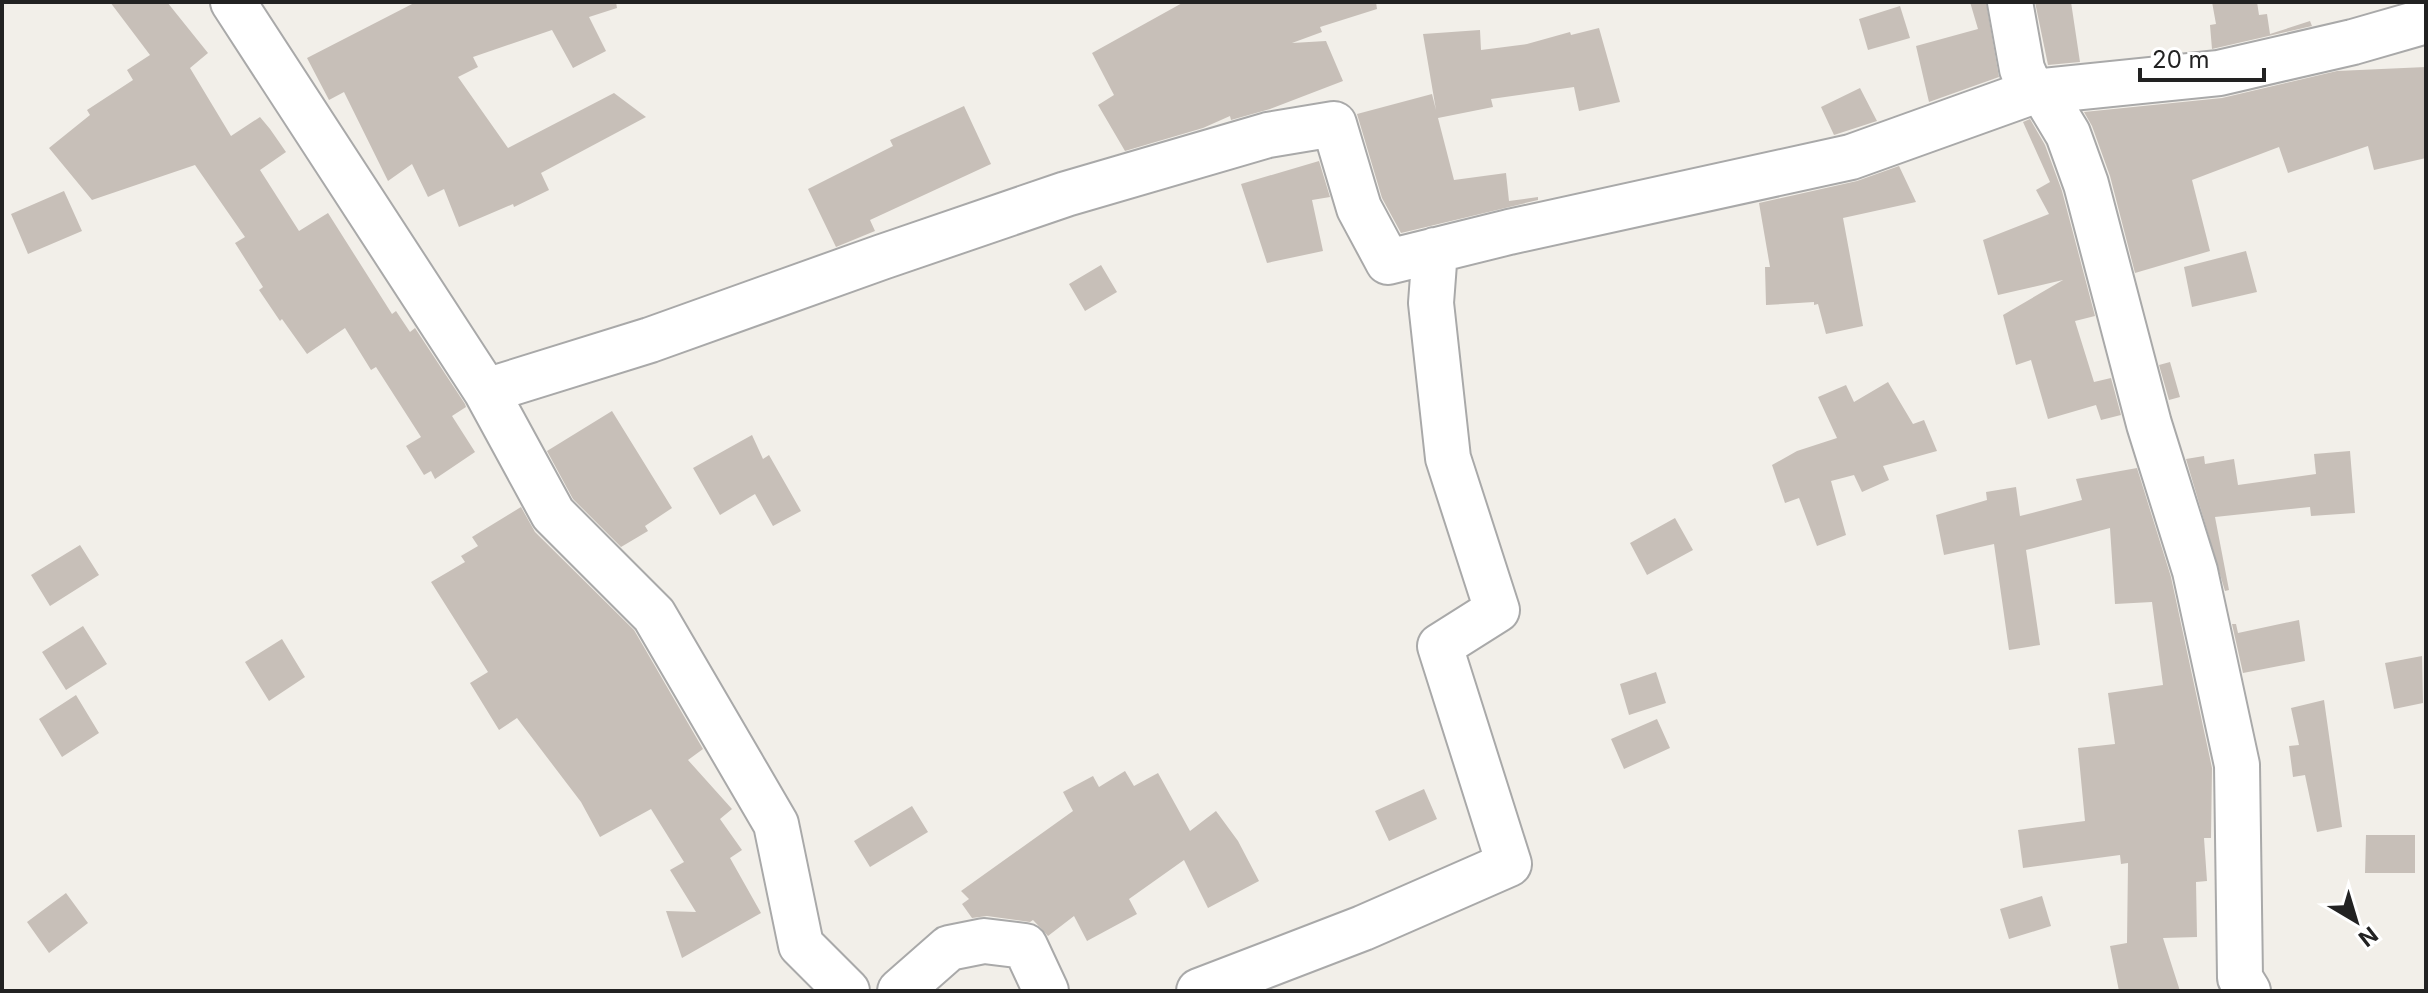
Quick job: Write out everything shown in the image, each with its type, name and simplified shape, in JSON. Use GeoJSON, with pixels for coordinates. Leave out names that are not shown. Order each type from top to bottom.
{"type":"FeatureCollection","features":[{"type":"Feature","properties":{"kind":"street"},"geometry":{"type":"LineString","coordinates":[[233,2],[486,391],[553,514],[654,615],[776,824],[801,945],[847,991]]}},
{"type":"Feature","properties":{"kind":"street"},"geometry":{"type":"LineString","coordinates":[[2010,2],[2022,69],[2068,134],[2086,184],[2149,424],[2195,571],[2237,765],[2240,978],[2248,991]]}},
{"type":"Feature","properties":{"kind":"street"},"geometry":{"type":"LineString","coordinates":[[486,391],[650,340],[1066,194],[1268,135],[1334,124],[1359,208],[1388,262],[1851,157],[2037,92],[2219,73],[2353,42],[2426,21]]}},
{"type":"Feature","properties":{"kind":"street"},"geometry":{"type":"LineString","coordinates":[[1199,991],[1363,928],[1509,864],[1440,646],[1497,610],[1448,458],[1431,303],[1435,250]]}},
{"type":"Feature","properties":{"kind":"street"},"geometry":{"type":"LineString","coordinates":[[900,991],[949,948],[984,941],[1025,946],[1046,991]]}},
{"type":"Feature","properties":{"kind":"building"},"geometry":{"type":"Polygon","coordinates":[[[110,2],[167,2],[208,53],[190,68],[231,136],[260,117],[270,129],[286,152],[260,170],[299,231],[328,213],[392,314],[396,311],[410,332],[415,328],[465,404],[466,407],[452,416],[475,452],[435,479],[431,471],[424,475],[406,446],[421,437],[376,367],[371,370],[345,328],[307,354],[259,290],[263,287],[235,243],[245,237],[195,165],[92,200],[49,148],[90,115],[87,110],[133,80],[127,70],[150,55],[110,2]]]}},
{"type":"Feature","properties":{"kind":"building"},"geometry":{"type":"Polygon","coordinates":[[[416,2],[616,2],[617,8],[589,17],[606,51],[573,68],[552,30],[473,57],[478,67],[458,77],[508,148],[614,93],[646,117],[541,173],[549,190],[514,207],[513,204],[459,227],[444,189],[428,197],[412,164],[388,181],[344,92],[329,100],[307,58],[416,2]]]}},
{"type":"Feature","properties":{"kind":"building"},"geometry":{"type":"Polygon","coordinates":[[[1184,2],[1376,2],[1377,9],[1320,27],[1322,32],[1292,43],[1326,41],[1343,81],[1270,109],[1231,120],[1230,116],[1203,128],[1125,151],[1098,105],[1114,95],[1092,53],[1184,2]]]}},
{"type":"Feature","properties":{"kind":"building"},"geometry":{"type":"Polygon","coordinates":[[[1970,2],[1986,2],[1999,77],[1929,102],[1916,46],[1978,29],[1970,2]]]}},
{"type":"Feature","properties":{"kind":"building"},"geometry":{"type":"Polygon","coordinates":[[[2035,2],[2071,2],[2080,62],[2048,65],[2035,2]]]}},
{"type":"Feature","properties":{"kind":"building"},"geometry":{"type":"Polygon","coordinates":[[[2212,2],[2257,2],[2259,15],[2267,14],[2270,34],[2310,21],[2312,26],[2212,49],[2210,25],[2216,24],[2212,2]]]}},
{"type":"Feature","properties":{"kind":"building"},"geometry":{"type":"Polygon","coordinates":[[[1900,6],[1910,38],[1868,50],[1859,19],[1900,6]]]}},
{"type":"Feature","properties":{"kind":"building"},"geometry":{"type":"Polygon","coordinates":[[[1599,28],[1620,102],[1579,111],[1574,87],[1491,99],[1493,107],[1438,118],[1454,180],[1506,173],[1509,201],[1538,197],[1538,200],[1401,233],[1382,198],[1357,114],[1432,94],[1436,110],[1423,34],[1480,30],[1481,50],[1527,44],[1599,28]]]}},
{"type":"Feature","properties":{"kind":"building"},"geometry":{"type":"Polygon","coordinates":[[[2426,67],[2426,158],[2374,170],[2368,146],[2288,173],[2279,147],[2192,180],[2210,251],[2135,273],[2110,176],[2084,112],[2222,98],[2337,71],[2426,67]]]}},
{"type":"Feature","properties":{"kind":"building"},"geometry":{"type":"Polygon","coordinates":[[[1860,88],[1877,121],[1834,135],[1821,107],[1860,88]]]}},
{"type":"Feature","properties":{"kind":"building"},"geometry":{"type":"Polygon","coordinates":[[[964,106],[991,164],[870,220],[875,231],[836,247],[808,189],[893,146],[890,140],[964,106]]]}},
{"type":"Feature","properties":{"kind":"building"},"geometry":{"type":"Polygon","coordinates":[[[2030,119],[2045,145],[2062,191],[2095,316],[2075,321],[2094,382],[2111,378],[2121,415],[2101,420],[2096,405],[2048,419],[2031,360],[2016,365],[2003,315],[2063,280],[1998,295],[1983,240],[2049,214],[2036,190],[2050,182],[2023,122],[2030,119]]]}},
{"type":"Feature","properties":{"kind":"building"},"geometry":{"type":"Polygon","coordinates":[[[1319,161],[1330,197],[1312,200],[1323,251],[1267,263],[1241,184],[1319,161]]]}},
{"type":"Feature","properties":{"kind":"building"},"geometry":{"type":"Polygon","coordinates":[[[1899,166],[1916,202],[1843,218],[1863,326],[1826,334],[1818,304],[1814,305],[1814,302],[1766,305],[1765,267],[1770,267],[1759,203],[1857,181],[1899,166]]]}},
{"type":"Feature","properties":{"kind":"building"},"geometry":{"type":"Polygon","coordinates":[[[64,191],[82,231],[28,254],[11,214],[64,191]]]}},
{"type":"Feature","properties":{"kind":"building"},"geometry":{"type":"Polygon","coordinates":[[[2246,251],[2257,292],[2192,307],[2184,267],[2246,251]]]}},
{"type":"Feature","properties":{"kind":"building"},"geometry":{"type":"Polygon","coordinates":[[[1101,265],[1117,292],[1085,311],[1069,284],[1101,265]]]}},
{"type":"Feature","properties":{"kind":"building"},"geometry":{"type":"Polygon","coordinates":[[[2170,362],[2180,397],[2169,400],[2159,365],[2170,362]]]}},
{"type":"Feature","properties":{"kind":"building"},"geometry":{"type":"Polygon","coordinates":[[[1888,382],[1913,424],[1924,420],[1937,451],[1883,466],[1889,480],[1862,492],[1854,475],[1831,481],[1846,535],[1817,546],[1799,498],[1785,503],[1772,465],[1797,451],[1837,438],[1818,397],[1846,385],[1854,402],[1888,382]]]}},
{"type":"Feature","properties":{"kind":"building"},"geometry":{"type":"Polygon","coordinates":[[[612,411],[672,508],[645,526],[648,531],[621,547],[573,499],[547,451],[612,411]]]}},
{"type":"Feature","properties":{"kind":"building"},"geometry":{"type":"Polygon","coordinates":[[[752,435],[763,459],[769,455],[801,511],[773,526],[755,494],[720,515],[693,468],[752,435]]]}},
{"type":"Feature","properties":{"kind":"building"},"geometry":{"type":"Polygon","coordinates":[[[2350,451],[2355,513],[2311,516],[2310,507],[2215,517],[2229,590],[2225,591],[2186,459],[2204,456],[2205,464],[2234,459],[2238,485],[2316,474],[2314,454],[2350,451]]]}},
{"type":"Feature","properties":{"kind":"building"},"geometry":{"type":"Polygon","coordinates":[[[2137,468],[2171,577],[2212,768],[2211,838],[2204,838],[2207,881],[2196,882],[2197,937],[2163,938],[2180,991],[2119,991],[2110,946],[2127,943],[2128,863],[2121,864],[2120,855],[2023,868],[2018,830],[2085,821],[2078,748],[2115,744],[2108,693],[2163,685],[2152,602],[2115,604],[2110,528],[2026,550],[2040,645],[2009,650],[1994,544],[1944,555],[1936,515],[1987,500],[1986,492],[2016,487],[2020,516],[2082,500],[2076,479],[2137,468]]]}},
{"type":"Feature","properties":{"kind":"building"},"geometry":{"type":"Polygon","coordinates":[[[521,507],[535,532],[634,630],[703,749],[688,760],[732,809],[720,819],[742,850],[730,858],[761,913],[682,958],[666,911],[696,912],[670,870],[684,862],[651,809],[600,837],[581,802],[517,718],[499,730],[470,683],[488,672],[431,582],[465,562],[461,556],[478,546],[472,537],[521,507]]]}},
{"type":"Feature","properties":{"kind":"building"},"geometry":{"type":"Polygon","coordinates":[[[1675,518],[1693,550],[1647,575],[1630,543],[1675,518]]]}},
{"type":"Feature","properties":{"kind":"building"},"geometry":{"type":"Polygon","coordinates":[[[80,545],[99,575],[50,606],[31,575],[80,545]]]}},
{"type":"Feature","properties":{"kind":"building"},"geometry":{"type":"Polygon","coordinates":[[[2299,620],[2305,661],[2243,673],[2232,624],[2236,624],[2238,633],[2299,620]]]}},
{"type":"Feature","properties":{"kind":"building"},"geometry":{"type":"Polygon","coordinates":[[[83,626],[107,664],[66,690],[42,652],[83,626]]]}},
{"type":"Feature","properties":{"kind":"building"},"geometry":{"type":"Polygon","coordinates":[[[282,639],[305,677],[269,701],[245,662],[282,639]]]}},
{"type":"Feature","properties":{"kind":"building"},"geometry":{"type":"Polygon","coordinates":[[[2422,656],[2423,703],[2394,709],[2385,663],[2422,656]]]}},
{"type":"Feature","properties":{"kind":"building"},"geometry":{"type":"Polygon","coordinates":[[[1656,672],[1666,703],[1629,715],[1620,684],[1656,672]]]}},
{"type":"Feature","properties":{"kind":"building"},"geometry":{"type":"Polygon","coordinates":[[[76,695],[99,733],[62,757],[39,719],[76,695]]]}},
{"type":"Feature","properties":{"kind":"building"},"geometry":{"type":"Polygon","coordinates":[[[2324,700],[2342,827],[2317,832],[2305,775],[2293,777],[2289,746],[2299,745],[2291,708],[2324,700]]]}},
{"type":"Feature","properties":{"kind":"building"},"geometry":{"type":"Polygon","coordinates":[[[1657,719],[1670,748],[1624,769],[1611,739],[1657,719]]]}},
{"type":"Feature","properties":{"kind":"building"},"geometry":{"type":"Polygon","coordinates":[[[1125,771],[1134,786],[1158,773],[1190,831],[1216,811],[1238,841],[1259,881],[1208,908],[1184,860],[1129,899],[1137,914],[1087,941],[1074,916],[1048,936],[1033,920],[987,916],[972,918],[962,904],[969,899],[961,891],[1073,811],[1063,792],[1093,776],[1099,787],[1125,771]]]}},
{"type":"Feature","properties":{"kind":"building"},"geometry":{"type":"Polygon","coordinates":[[[1424,789],[1437,819],[1389,841],[1375,811],[1424,789]]]}},
{"type":"Feature","properties":{"kind":"building"},"geometry":{"type":"Polygon","coordinates":[[[912,806],[928,832],[870,867],[854,841],[912,806]]]}},
{"type":"Feature","properties":{"kind":"building"},"geometry":{"type":"Polygon","coordinates":[[[2366,835],[2415,835],[2415,873],[2365,873],[2366,835]]]}},
{"type":"Feature","properties":{"kind":"building"},"geometry":{"type":"Polygon","coordinates":[[[66,893],[88,923],[49,953],[27,922],[66,893]]]}},
{"type":"Feature","properties":{"kind":"building"},"geometry":{"type":"Polygon","coordinates":[[[2042,896],[2051,926],[2009,939],[2000,909],[2042,896]]]}}]}
